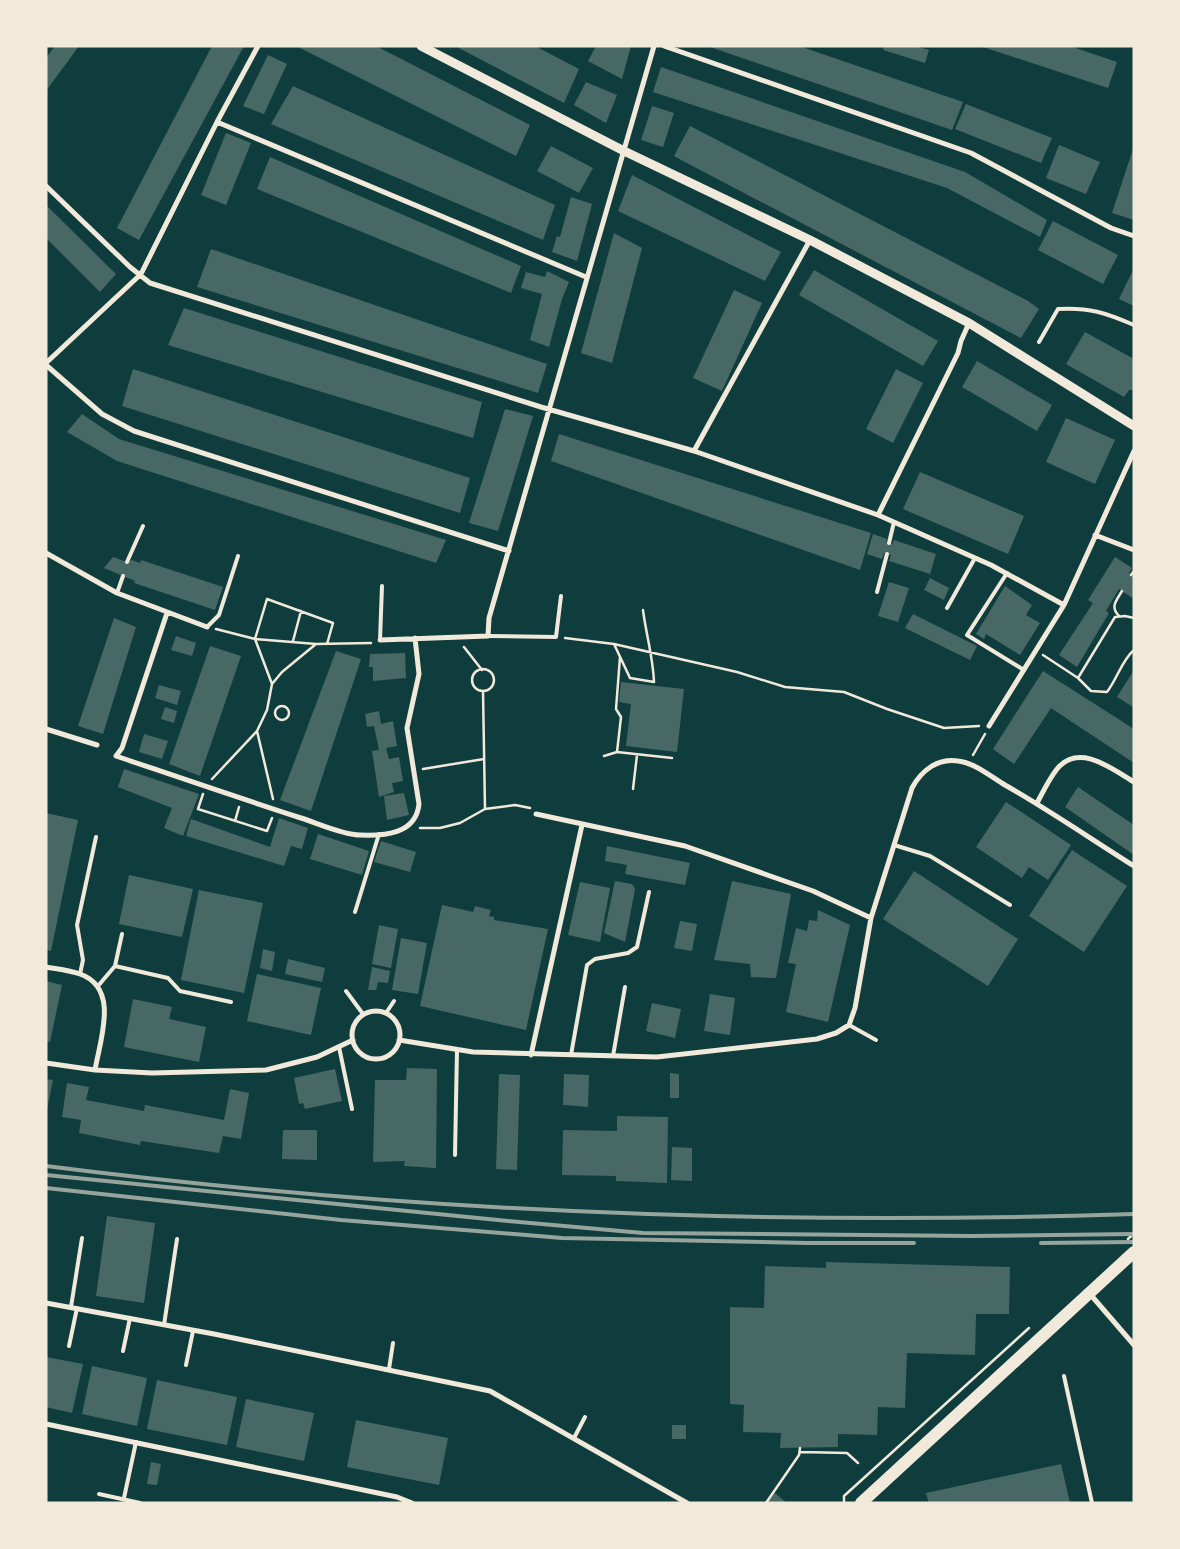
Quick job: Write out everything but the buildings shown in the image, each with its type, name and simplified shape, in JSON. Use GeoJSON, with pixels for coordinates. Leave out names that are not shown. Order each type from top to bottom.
{"type":"FeatureCollection","features":[{"type":"Feature","properties":{"kind":"main road"},"geometry":{"type":"LineString","coordinates":[[861,1503],[1134,1252]]}},
{"type":"Feature","properties":{"kind":"street"},"geometry":{"type":"LineString","coordinates":[[258,46],[217,122],[141,274],[46,364],[102,414],[134,431],[509,551]]}},
{"type":"Feature","properties":{"kind":"street"},"geometry":{"type":"LineString","coordinates":[[421,46],[624,151],[810,240],[969,323],[1134,426]]}},
{"type":"Feature","properties":{"kind":"street"},"geometry":{"type":"LineString","coordinates":[[380,640],[488,636],[489,618],[654,46]]}},
{"type":"Feature","properties":{"kind":"street"},"geometry":{"type":"LineString","coordinates":[[664,46],[971,153],[1111,228],[1134,236]]}},
{"type":"Feature","properties":{"kind":"street"},"geometry":{"type":"LineString","coordinates":[[217,122],[586,277]]}},
{"type":"Feature","properties":{"kind":"street"},"geometry":{"type":"LineString","coordinates":[[46,186],[130,267],[150,283],[550,409],[694,451],[878,514],[975,558],[1064,605]]}},
{"type":"Feature","properties":{"kind":"street"},"geometry":{"type":"LineString","coordinates":[[694,451],[810,240]]}},
{"type":"Feature","properties":{"kind":"street"},"geometry":{"type":"LineString","coordinates":[[878,514],[958,353],[969,323]]}},
{"type":"Feature","properties":{"kind":"street"},"geometry":{"type":"LineString","coordinates":[[989,726],[1064,605],[1134,451]]}},
{"type":"Feature","properties":{"kind":"street"},"geometry":{"type":"LineString","coordinates":[[1095,535],[1134,550]]}},
{"type":"Feature","properties":{"kind":"street"},"geometry":{"type":"LineString","coordinates":[[46,552],[117,593],[208,627]]}},
{"type":"Feature","properties":{"kind":"street"},"geometry":{"type":"LineString","coordinates":[[167,613],[122,748],[116,756],[357,836],[380,834],[410,826],[418,816],[419,804],[407,728],[419,674],[415,638]]}},
{"type":"Feature","properties":{"kind":"street"},"geometry":{"type":"LineString","coordinates":[[46,729],[97,745]]}},
{"type":"Feature","properties":{"kind":"street"},"geometry":{"type":"LineString","coordinates":[[1037,803],[1057,769],[1073,759],[1096,759],[1134,782]]}},
{"type":"Feature","properties":{"kind":"street"},"geometry":{"type":"LineString","coordinates":[[400,1040],[457,1050],[657,1057],[817,1039],[836,1033],[849,1025],[855,1008],[872,918],[912,788],[918,776],[936,764],[948,761],[968,763],[1037,803],[1134,866]]}},
{"type":"Feature","properties":{"kind":"street"},"geometry":{"type":"LineString","coordinates":[[536,814],[582,826],[684,846],[813,891],[872,918]]}},
{"type":"Feature","properties":{"kind":"street"},"geometry":{"type":"LineString","coordinates":[[531,1054],[582,826]]}},
{"type":"Feature","properties":{"kind":"street"},"geometry":{"type":"LineString","coordinates":[[46,967],[80,974],[98,986],[104,997],[105,1010],[95,1070]]}},
{"type":"Feature","properties":{"kind":"street"},"geometry":{"type":"LineString","coordinates":[[378,1010],[395,1020],[399,1027],[400,1040],[390,1054],[376,1059],[362,1055],[356,1049],[351,1032],[354,1024],[363,1014],[378,1010]]}},
{"type":"Feature","properties":{"kind":"street"},"geometry":{"type":"LineString","coordinates":[[46,1063],[95,1070],[152,1073],[266,1070],[309,1059],[353,1040]]}},
{"type":"Feature","properties":{"kind":"street"},"geometry":{"type":"LineString","coordinates":[[1089,1293],[1134,1345]]}},
{"type":"Feature","properties":{"kind":"street"},"geometry":{"type":"LineString","coordinates":[[46,1303],[193,1330],[490,1391],[687,1503]]}},
{"type":"Feature","properties":{"kind":"street"},"geometry":{"type":"LineString","coordinates":[[46,1424],[397,1497],[412,1503]]}},
{"type":"Feature","properties":{"kind":"lane"},"geometry":{"type":"LineString","coordinates":[[1039,342],[1058,309],[1079,307],[1100,311],[1134,325]]}},
{"type":"Feature","properties":{"kind":"lane"},"geometry":{"type":"LineString","coordinates":[[889,543],[894,522]]}},
{"type":"Feature","properties":{"kind":"lane"},"geometry":{"type":"LineString","coordinates":[[127,562],[143,526]]}},
{"type":"Feature","properties":{"kind":"lane"},"geometry":{"type":"LineString","coordinates":[[877,592],[887,554]]}},
{"type":"Feature","properties":{"kind":"lane"},"geometry":{"type":"LineString","coordinates":[[208,627],[218,615],[238,556]]}},
{"type":"Feature","properties":{"kind":"lane"},"geometry":{"type":"LineString","coordinates":[[947,608],[975,558]]}},
{"type":"Feature","properties":{"kind":"lane"},"geometry":{"type":"LineString","coordinates":[[1007,574],[967,635],[1024,670]]}},
{"type":"Feature","properties":{"kind":"lane"},"geometry":{"type":"LineString","coordinates":[[117,593],[123,576]]}},
{"type":"Feature","properties":{"kind":"lane"},"geometry":{"type":"LineString","coordinates":[[380,640],[382,586]]}},
{"type":"Feature","properties":{"kind":"lane"},"geometry":{"type":"LineString","coordinates":[[488,636],[556,637],[561,596]]}},
{"type":"Feature","properties":{"kind":"lane"},"geometry":{"type":"LineString","coordinates":[[355,912],[380,834]]}},
{"type":"Feature","properties":{"kind":"lane"},"geometry":{"type":"LineString","coordinates":[[80,974],[83,960],[77,925],[96,837]]}},
{"type":"Feature","properties":{"kind":"lane"},"geometry":{"type":"LineString","coordinates":[[894,845],[930,856],[1010,905]]}},
{"type":"Feature","properties":{"kind":"lane"},"geometry":{"type":"LineString","coordinates":[[571,1055],[587,965],[595,959],[628,953],[637,946],[649,892]]}},
{"type":"Feature","properties":{"kind":"lane"},"geometry":{"type":"LineString","coordinates":[[98,986],[114,966],[122,934]]}},
{"type":"Feature","properties":{"kind":"lane"},"geometry":{"type":"LineString","coordinates":[[114,966],[168,978],[180,990],[231,1002]]}},
{"type":"Feature","properties":{"kind":"lane"},"geometry":{"type":"LineString","coordinates":[[613,1056],[625,987]]}},
{"type":"Feature","properties":{"kind":"lane"},"geometry":{"type":"LineString","coordinates":[[346,992],[363,1014]]}},
{"type":"Feature","properties":{"kind":"lane"},"geometry":{"type":"LineString","coordinates":[[386,1013],[394,1001]]}},
{"type":"Feature","properties":{"kind":"lane"},"geometry":{"type":"LineString","coordinates":[[849,1025],[876,1040]]}},
{"type":"Feature","properties":{"kind":"lane"},"geometry":{"type":"LineString","coordinates":[[339,1047],[352,1109]]}},
{"type":"Feature","properties":{"kind":"lane"},"geometry":{"type":"LineString","coordinates":[[455,1155],[457,1050]]}},
{"type":"Feature","properties":{"kind":"lane"},"geometry":{"type":"LineString","coordinates":[[70,1346],[82,1238]]}},
{"type":"Feature","properties":{"kind":"lane"},"geometry":{"type":"LineString","coordinates":[[164,1325],[177,1239]]}},
{"type":"Feature","properties":{"kind":"lane"},"geometry":{"type":"LineString","coordinates":[[123,1351],[130,1318]]}},
{"type":"Feature","properties":{"kind":"lane"},"geometry":{"type":"LineString","coordinates":[[186,1365],[193,1330]]}},
{"type":"Feature","properties":{"kind":"lane"},"geometry":{"type":"LineString","coordinates":[[389,1370],[393,1343]]}},
{"type":"Feature","properties":{"kind":"lane"},"geometry":{"type":"LineString","coordinates":[[1064,1376],[1092,1503]]}},
{"type":"Feature","properties":{"kind":"lane"},"geometry":{"type":"LineString","coordinates":[[574,1438],[585,1418]]}},
{"type":"Feature","properties":{"kind":"lane"},"geometry":{"type":"LineString","coordinates":[[124,1498],[136,1442]]}},
{"type":"Feature","properties":{"kind":"lane"},"geometry":{"type":"LineString","coordinates":[[99,1494],[140,1503]]}},
{"type":"Feature","properties":{"kind":"path"},"geometry":{"type":"LineString","coordinates":[[1131,575],[1134,571]]}},
{"type":"Feature","properties":{"kind":"path"},"geometry":{"type":"LineString","coordinates":[[1119,616],[1114,611],[1114,604],[1122,591]]}},
{"type":"Feature","properties":{"kind":"path"},"geometry":{"type":"LineString","coordinates":[[272,684],[255,639],[267,599],[333,623],[327,644]]}},
{"type":"Feature","properties":{"kind":"path"},"geometry":{"type":"LineString","coordinates":[[614,644],[630,678],[654,682],[652,654],[646,634],[643,610]]}},
{"type":"Feature","properties":{"kind":"path"},"geometry":{"type":"LineString","coordinates":[[292,642],[301,612]]}},
{"type":"Feature","properties":{"kind":"path"},"geometry":{"type":"LineString","coordinates":[[1078,678],[1115,617],[1134,618]]}},
{"type":"Feature","properties":{"kind":"path"},"geometry":{"type":"LineString","coordinates":[[208,627],[255,639],[316,644],[367,645],[380,640]]}},
{"type":"Feature","properties":{"kind":"path"},"geometry":{"type":"LineString","coordinates":[[463,637],[464,647],[482,670],[489,672],[494,678],[490,688],[483,691],[476,688],[472,681],[475,673],[482,670]]}},
{"type":"Feature","properties":{"kind":"path"},"geometry":{"type":"LineString","coordinates":[[556,637],[614,644],[738,672],[785,687],[844,692],[944,728],[989,726]]}},
{"type":"Feature","properties":{"kind":"path"},"geometry":{"type":"LineString","coordinates":[[257,730],[275,810],[267,831],[198,809],[205,787],[257,730],[268,706],[272,684],[282,672],[316,644]]}},
{"type":"Feature","properties":{"kind":"path"},"geometry":{"type":"LineString","coordinates":[[1036,650],[1078,678],[1091,691],[1107,692],[1134,650]]}},
{"type":"Feature","properties":{"kind":"path"},"geometry":{"type":"LineString","coordinates":[[617,752],[621,717],[616,709],[620,657]]}},
{"type":"Feature","properties":{"kind":"path"},"geometry":{"type":"LineString","coordinates":[[483,691],[485,809]]}},
{"type":"Feature","properties":{"kind":"path"},"geometry":{"type":"LineString","coordinates":[[268,706],[275,709]]}},
{"type":"Feature","properties":{"kind":"path"},"geometry":{"type":"LineString","coordinates":[[278,706],[285,706],[289,710],[288,716],[279,719],[276,716],[275,709],[278,706]]}},
{"type":"Feature","properties":{"kind":"path"},"geometry":{"type":"LineString","coordinates":[[968,763],[989,726]]}},
{"type":"Feature","properties":{"kind":"path"},"geometry":{"type":"LineString","coordinates":[[604,756],[617,752],[672,758]]}},
{"type":"Feature","properties":{"kind":"path"},"geometry":{"type":"LineString","coordinates":[[633,789],[637,755]]}},
{"type":"Feature","properties":{"kind":"path"},"geometry":{"type":"LineString","coordinates":[[414,771],[484,759]]}},
{"type":"Feature","properties":{"kind":"path"},"geometry":{"type":"LineString","coordinates":[[235,821],[241,799]]}},
{"type":"Feature","properties":{"kind":"path"},"geometry":{"type":"LineString","coordinates":[[410,826],[421,829],[440,828],[460,823],[485,809],[515,806],[531,809],[536,814]]}},
{"type":"Feature","properties":{"kind":"path"},"geometry":{"type":"LineString","coordinates":[[844,1503],[844,1496],[1030,1327]]}},
{"type":"Feature","properties":{"kind":"path"},"geometry":{"type":"LineString","coordinates":[[766,1503],[800,1450],[847,1453],[858,1463]]}},
{"type":"Feature","properties":{"kind":"railway"},"geometry":{"type":"LineString","coordinates":[[46,1166],[181,1182],[317,1195],[589,1212],[861,1218],[1134,1214]]}},
{"type":"Feature","properties":{"kind":"railway"},"geometry":{"type":"LineString","coordinates":[[46,1175],[643,1233],[972,1236],[1134,1234]]}},
{"type":"Feature","properties":{"kind":"railway"},"geometry":{"type":"LineString","coordinates":[[46,1188],[341,1220],[562,1238],[808,1243],[914,1243]]}},
{"type":"Feature","properties":{"kind":"railway"},"geometry":{"type":"LineString","coordinates":[[1041,1243],[1134,1242]]}}]}
